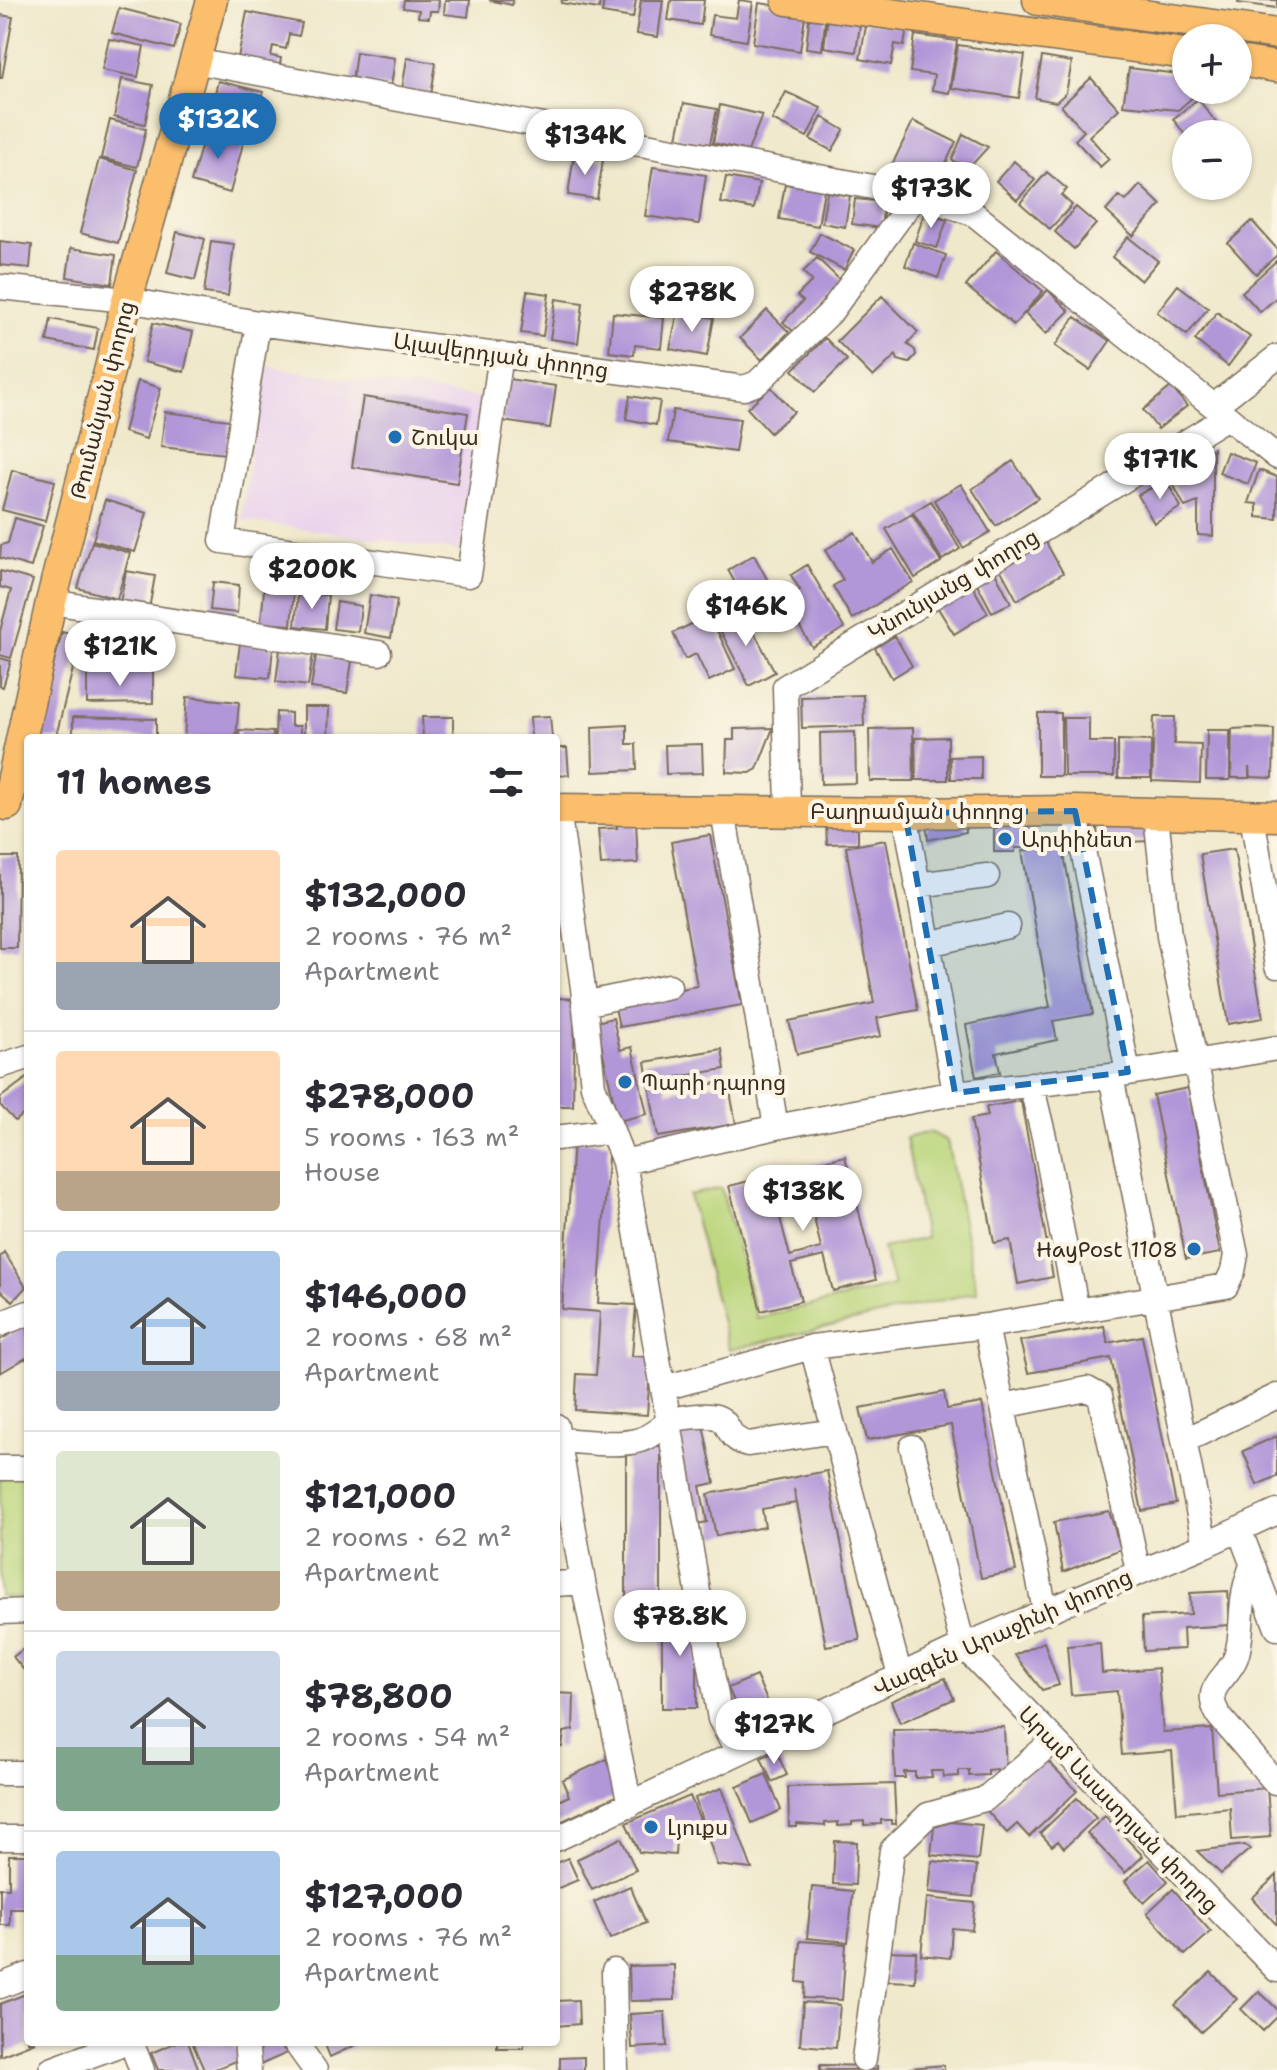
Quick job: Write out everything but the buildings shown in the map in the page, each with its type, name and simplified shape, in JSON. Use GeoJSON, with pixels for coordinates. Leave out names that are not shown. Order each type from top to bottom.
{"type":"FeatureCollection","features":[{"type":"Feature","properties":{"kind":"main road","name":"Թումանյան փողոց"},"geometry":{"type":"LineString","coordinates":[[26,734],[51,602],[127,300],[212,0]]}},
{"type":"Feature","properties":{"kind":"main road"},"geometry":{"type":"LineString","coordinates":[[787,0],[1172,52]]}},
{"type":"Feature","properties":{"kind":"main road"},"geometry":{"type":"LineString","coordinates":[[1038,0],[1136,7],[1186,24]]}},
{"type":"Feature","properties":{"kind":"main road"},"geometry":{"type":"LineString","coordinates":[[1252,33],[1277,34]]}},
{"type":"Feature","properties":{"kind":"main road"},"geometry":{"type":"LineString","coordinates":[[1252,63],[1277,67]]}},
{"type":"Feature","properties":{"kind":"main road","name":"Թումանյան փողոց"},"geometry":{"type":"LineString","coordinates":[[12,804],[24,742]]}},
{"type":"Feature","properties":{"kind":"main road","name":"Բաղրամյան փողոց"},"geometry":{"type":"LineString","coordinates":[[560,809],[905,813],[1075,811],[1265,816]]}},
{"type":"Feature","properties":{"kind":"street"},"geometry":{"type":"LineString","coordinates":[[194,61],[916,195],[973,213],[1277,457]]}},
{"type":"Feature","properties":{"kind":"street","name":"Ալավերդյան փողոց"},"geometry":{"type":"LineString","coordinates":[[0,287],[127,300],[258,323],[732,388],[757,383],[830,313],[916,195]]}},
{"type":"Feature","properties":{"kind":"street"},"geometry":{"type":"LineString","coordinates":[[258,323],[222,541],[469,575],[501,355]]}},
{"type":"Feature","properties":{"kind":"street"},"geometry":{"type":"LineString","coordinates":[[1221,412],[1277,357]]}},
{"type":"Feature","properties":{"kind":"street","name":"Կնունյանց փողոց"},"geometry":{"type":"LineString","coordinates":[[788,810],[785,687],[1221,412]]}},
{"type":"Feature","properties":{"kind":"street"},"geometry":{"type":"LineString","coordinates":[[51,602],[379,653]]}},
{"type":"Feature","properties":{"kind":"street"},"geometry":{"type":"LineString","coordinates":[[723,811],[776,1127]]}},
{"type":"Feature","properties":{"kind":"street"},"geometry":{"type":"LineString","coordinates":[[1075,811],[1157,1299],[1205,1545]]}},
{"type":"Feature","properties":{"kind":"street"},"geometry":{"type":"LineString","coordinates":[[905,813],[955,1093]]}},
{"type":"Feature","properties":{"kind":"street"},"geometry":{"type":"LineString","coordinates":[[664,1388],[728,1373],[812,1347],[986,1326],[1226,1286],[1236,1255],[1169,936],[1156,815]]}},
{"type":"Feature","properties":{"kind":"street"},"geometry":{"type":"LineString","coordinates":[[1265,816],[1277,966]]}},
{"type":"Feature","properties":{"kind":"street"},"geometry":{"type":"LineString","coordinates":[[560,831],[593,1086],[624,1162],[720,1719],[738,1752]]}},
{"type":"Feature","properties":{"kind":"street"},"geometry":{"type":"LineString","coordinates":[[917,885],[987,876]]}},
{"type":"Feature","properties":{"kind":"street"},"geometry":{"type":"LineString","coordinates":[[928,944],[1008,926]]}},
{"type":"Feature","properties":{"kind":"street"},"geometry":{"type":"LineString","coordinates":[[584,1004],[669,986]]}},
{"type":"Feature","properties":{"kind":"street"},"geometry":{"type":"LineString","coordinates":[[624,1162],[776,1127],[955,1093],[1120,1074],[1277,1048]]}},
{"type":"Feature","properties":{"kind":"street"},"geometry":{"type":"LineString","coordinates":[[0,1066],[24,1058]]}},
{"type":"Feature","properties":{"kind":"street"},"geometry":{"type":"LineString","coordinates":[[1031,1084],[1077,1312]]}},
{"type":"Feature","properties":{"kind":"street"},"geometry":{"type":"LineString","coordinates":[[560,1138],[612,1131]]}},
{"type":"Feature","properties":{"kind":"street"},"geometry":{"type":"LineString","coordinates":[[0,1324],[24,1315]]}},
{"type":"Feature","properties":{"kind":"street"},"geometry":{"type":"LineString","coordinates":[[986,1326],[1045,1610]]}},
{"type":"Feature","properties":{"kind":"street"},"geometry":{"type":"LineString","coordinates":[[812,1347],[900,1676]]}},
{"type":"Feature","properties":{"kind":"street"},"geometry":{"type":"LineString","coordinates":[[1003,1406],[1081,1389],[1095,1391],[1100,1396],[1138,1571]]}},
{"type":"Feature","properties":{"kind":"street"},"geometry":{"type":"LineString","coordinates":[[1186,1440],[1277,1396]]}},
{"type":"Feature","properties":{"kind":"street"},"geometry":{"type":"LineString","coordinates":[[560,1433],[641,1440],[669,1421],[713,1416],[725,1423],[739,1442],[748,1444],[835,1431]]}},
{"type":"Feature","properties":{"kind":"street"},"geometry":{"type":"LineString","coordinates":[[912,1447],[963,1646]]}},
{"type":"Feature","properties":{"kind":"street"},"geometry":{"type":"LineString","coordinates":[[560,1450],[583,1582],[630,1805]]}},
{"type":"Feature","properties":{"kind":"street"},"geometry":{"type":"LineString","coordinates":[[0,1468],[24,1468]]}},
{"type":"Feature","properties":{"kind":"street","name":"Վազգեն Արաջինի փողոց"},"geometry":{"type":"LineString","coordinates":[[560,1837],[963,1646],[1277,1512]]}},
{"type":"Feature","properties":{"kind":"street"},"geometry":{"type":"LineString","coordinates":[[1239,1529],[1277,1628]]}},
{"type":"Feature","properties":{"kind":"street"},"geometry":{"type":"LineString","coordinates":[[1252,1565],[1243,1596],[1236,1657],[1211,1695],[1219,1716],[1275,1782]]}},
{"type":"Feature","properties":{"kind":"street"},"geometry":{"type":"LineString","coordinates":[[560,1584],[583,1582]]}},
{"type":"Feature","properties":{"kind":"street"},"geometry":{"type":"LineString","coordinates":[[0,1612],[24,1611]]}},
{"type":"Feature","properties":{"kind":"street","name":"Արամ Ասատրյան փողոց"},"geometry":{"type":"LineString","coordinates":[[963,1646],[1277,1970]]}},
{"type":"Feature","properties":{"kind":"street"},"geometry":{"type":"LineString","coordinates":[[864,2059],[892,1850],[928,1815],[985,1799],[1053,1741]]}},
{"type":"Feature","properties":{"kind":"street"},"geometry":{"type":"LineString","coordinates":[[0,1773],[24,1773]]}},
{"type":"Feature","properties":{"kind":"street"},"geometry":{"type":"LineString","coordinates":[[0,1838],[24,1838]]}},
{"type":"Feature","properties":{"kind":"street"},"geometry":{"type":"LineString","coordinates":[[614,1971],[616,2070]]}},
{"type":"Feature","properties":{"kind":"street"},"geometry":{"type":"LineString","coordinates":[[0,1986],[24,1977]]}},
{"type":"Feature","properties":{"kind":"street"},"geometry":{"type":"LineString","coordinates":[[51,2070],[117,2046]]}},
{"type":"Feature","properties":{"kind":"street"},"geometry":{"type":"LineString","coordinates":[[130,2046],[142,2070]]}},
{"type":"Feature","properties":{"kind":"street"},"geometry":{"type":"LineString","coordinates":[[246,2046],[249,2070]]}},
{"type":"Feature","properties":{"kind":"street"},"geometry":{"type":"LineString","coordinates":[[298,2046],[315,2070]]}},
{"type":"Feature","properties":{"kind":"highlighted area"},"geometry":{"type":"Polygon","coordinates":[[[1075,811],[1128,1072],[955,1093],[905,813],[1075,811]]]}},
{"type":"Feature","properties":{"kind":"shaded area"},"geometry":{"type":"Polygon","coordinates":[[[263,366],[482,398],[460,551],[241,520],[263,366]]]}},
{"type":"Feature","properties":{"kind":"green space"},"geometry":{"type":"Polygon","coordinates":[[[930,1132],[947,1141],[977,1292],[729,1350],[689,1195],[721,1188],[757,1318],[894,1286],[883,1248],[925,1238],[906,1138],[930,1132]]]}},
{"type":"Feature","properties":{"kind":"green space"},"geometry":{"type":"Polygon","coordinates":[[[24,1473],[24,1597],[0,1597],[0,1474],[24,1473]]]}},
{"type":"Feature","properties":{"kind":"place","name":"Շուկա"},"geometry":{"type":"Point","coordinates":[395,437]}},
{"type":"Feature","properties":{"kind":"place","name":"Արփինետ"},"geometry":{"type":"Point","coordinates":[1005,839]}},
{"type":"Feature","properties":{"kind":"place","name":"Պարի դպրոց"},"geometry":{"type":"Point","coordinates":[625,1082]}},
{"type":"Feature","properties":{"kind":"place","name":"HayPost 1108"},"geometry":{"type":"Point","coordinates":[1194,1249]}},
{"type":"Feature","properties":{"kind":"place","name":"Լյուքս"},"geometry":{"type":"Point","coordinates":[651,1827]}}]}
